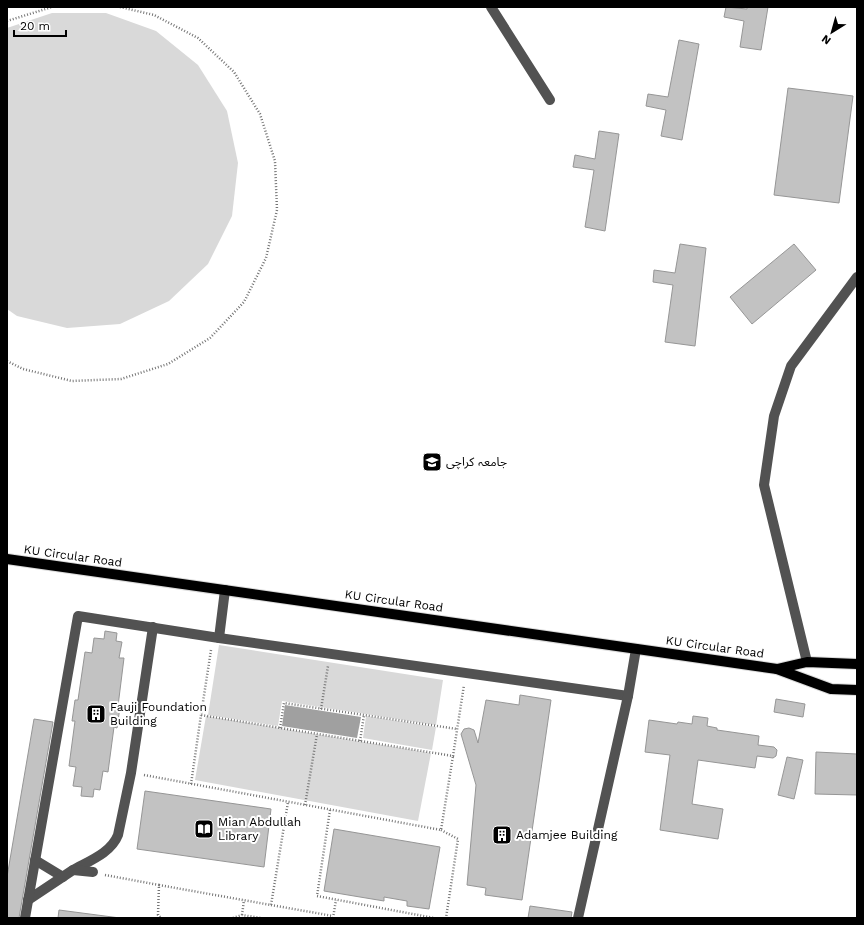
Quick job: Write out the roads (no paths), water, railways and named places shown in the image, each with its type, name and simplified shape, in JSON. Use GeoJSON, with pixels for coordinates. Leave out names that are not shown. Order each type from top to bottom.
{"type":"FeatureCollection","features":[{"type":"Feature","properties":{"kind":"main road","name":"KU Circular Road"},"geometry":{"type":"LineString","coordinates":[[7,559],[777,669],[831,689],[857,690]]}},
{"type":"Feature","properties":{"kind":"main road","name":"KU Circular Road"},"geometry":{"type":"LineString","coordinates":[[777,669],[807,662],[857,664]]}},
{"type":"Feature","properties":{"kind":"street"},"geometry":{"type":"LineString","coordinates":[[491,7],[550,100]]}},
{"type":"Feature","properties":{"kind":"street"},"geometry":{"type":"LineString","coordinates":[[807,662],[764,485],[774,416],[791,366],[857,277]]}},
{"type":"Feature","properties":{"kind":"street"},"geometry":{"type":"LineString","coordinates":[[216,638],[225,590]]}},
{"type":"Feature","properties":{"kind":"street"},"geometry":{"type":"LineString","coordinates":[[25,918],[78,616],[216,638],[628,696]]}},
{"type":"Feature","properties":{"kind":"street"},"geometry":{"type":"LineString","coordinates":[[28,900],[73,870],[110,848],[115,843],[131,773],[153,627]]}},
{"type":"Feature","properties":{"kind":"street"},"geometry":{"type":"LineString","coordinates":[[578,918],[628,696],[636,649]]}},
{"type":"Feature","properties":{"kind":"street"},"geometry":{"type":"LineString","coordinates":[[35,860],[63,877]]}},
{"type":"Feature","properties":{"kind":"street"},"geometry":{"type":"LineString","coordinates":[[73,870],[93,872]]}},
{"type":"Feature","properties":{"kind":"place","name":"جامعہ کراچی"},"geometry":{"type":"Point","coordinates":[432,462]}},
{"type":"Feature","properties":{"kind":"place","name":"Fauji Foundation Building"},"geometry":{"type":"Point","coordinates":[96,714]}},
{"type":"Feature","properties":{"kind":"place","name":"Mian Abdullah Library"},"geometry":{"type":"Point","coordinates":[204,829]}},
{"type":"Feature","properties":{"kind":"place","name":"Adamjee Building"},"geometry":{"type":"Point","coordinates":[502,835]}}]}
